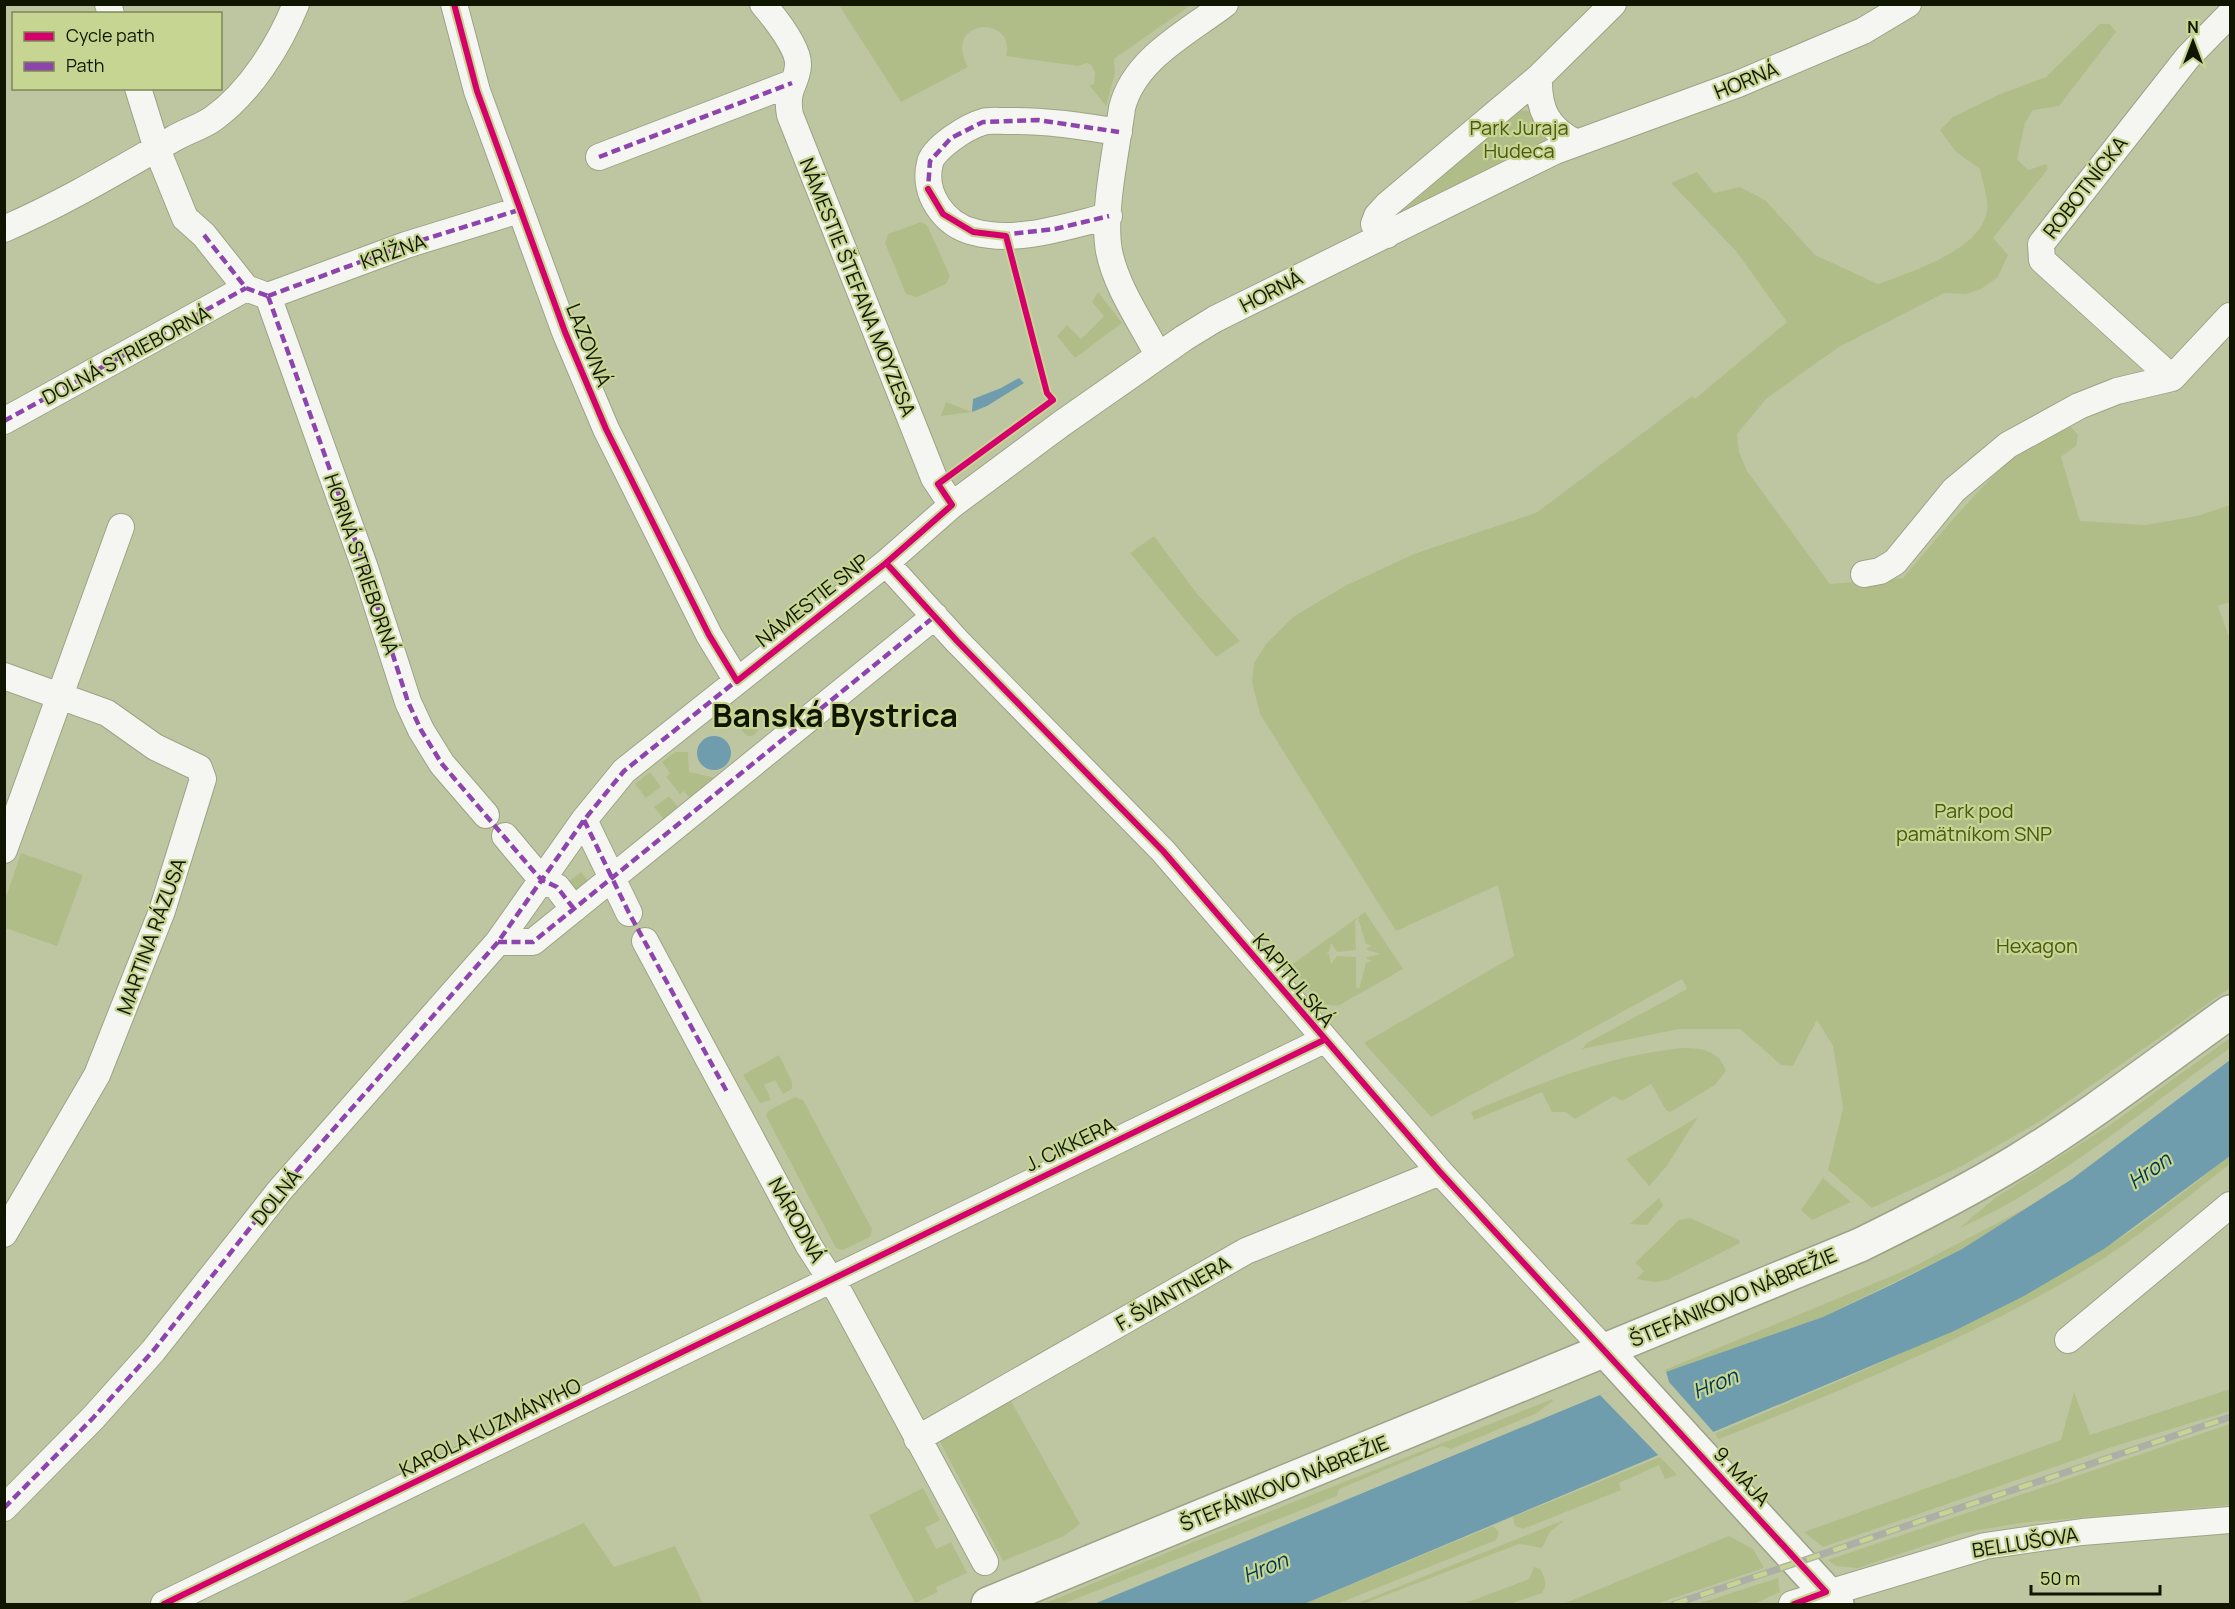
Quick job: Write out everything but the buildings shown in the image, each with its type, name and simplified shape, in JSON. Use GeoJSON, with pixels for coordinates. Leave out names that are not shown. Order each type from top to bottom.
{"type":"FeatureCollection","features":[{"type":"Feature","properties":{"kind":"main road","name":"ŠTEFÁNIKOVO NÁBREŽIE"},"geometry":{"type":"LineString","coordinates":[[995,1602],[1860,1245],[1966,1191],[2058,1136],[2230,1012]]}},
{"type":"Feature","properties":{"kind":"main road","name":"9. MÁJA"},"geometry":{"type":"LineString","coordinates":[[1605,1350],[1831,1599]]}},
{"type":"Feature","properties":{"kind":"street"},"geometry":{"type":"LineString","coordinates":[[4,229],[92,187],[157,148],[213,119],[237,97],[268,55],[296,4]]}},
{"type":"Feature","properties":{"kind":"street","name":"LAZOVNÁ"},"geometry":{"type":"LineString","coordinates":[[454,4],[477,91],[565,332],[606,429],[709,635],[737,681]]}},
{"type":"Feature","properties":{"kind":"street"},"geometry":{"type":"LineString","coordinates":[[599,157],[795,74],[795,52],[763,4]]}},
{"type":"Feature","properties":{"kind":"street"},"geometry":{"type":"LineString","coordinates":[[886,563],[923,528],[952,505],[1158,355],[1114,269],[1108,249],[1109,216],[1122,108],[1131,80],[1150,61],[1225,4]]}},
{"type":"Feature","properties":{"kind":"street"},"geometry":{"type":"LineString","coordinates":[[1387,235],[1379,232],[1374,224],[1377,216],[1387,205],[1539,77],[1613,4]]}},
{"type":"Feature","properties":{"kind":"street","name":"HORNÁ"},"geometry":{"type":"LineString","coordinates":[[1158,355],[1215,319],[1577,143],[1738,84],[1872,14],[1908,4]]}},
{"type":"Feature","properties":{"kind":"street","name":"ROBOTNÍCKA"},"geometry":{"type":"LineString","coordinates":[[2172,378],[2042,260],[2042,244],[2188,57],[2230,14]]}},
{"type":"Feature","properties":{"kind":"street","name":"NÁMESTIE ŠTEFANA MOYZESA"},"geometry":{"type":"LineString","coordinates":[[795,74],[787,101],[790,115],[934,478],[952,505]]}},
{"type":"Feature","properties":{"kind":"street"},"geometry":{"type":"LineString","coordinates":[[1539,77],[1539,93],[1543,110],[1561,135],[1577,143]]}},
{"type":"Feature","properties":{"kind":"street","name":"HORNÁ STRIEBORNÁ"},"geometry":{"type":"LineString","coordinates":[[139,90],[157,148],[185,218],[257,292],[361,557],[408,702],[421,730],[442,764],[486,815]]}},
{"type":"Feature","properties":{"kind":"street"},"geometry":{"type":"LineString","coordinates":[[1109,216],[1055,229],[1006,236],[973,232],[943,214],[928,189],[930,161],[951,138],[983,122],[1038,120],[1119,132]]}},
{"type":"Feature","properties":{"kind":"street","name":"KRÍŽNA"},"geometry":{"type":"LineString","coordinates":[[257,292],[519,210]]}},
{"type":"Feature","properties":{"kind":"street","name":"DOLNÁ STRIEBORNÁ"},"geometry":{"type":"LineString","coordinates":[[4,421],[257,292]]}},
{"type":"Feature","properties":{"kind":"street"},"geometry":{"type":"LineString","coordinates":[[1864,574],[1880,571],[1895,562],[1954,490],[2008,445],[2079,406],[2117,391],[2172,378],[2230,316]]}},
{"type":"Feature","properties":{"kind":"street"},"geometry":{"type":"LineString","coordinates":[[4,850],[62,697],[121,527]]}},
{"type":"Feature","properties":{"kind":"street","name":"NÁMESTIE SNP"},"geometry":{"type":"LineString","coordinates":[[542,880],[584,820],[624,771],[886,563],[955,638]]}},
{"type":"Feature","properties":{"kind":"street"},"geometry":{"type":"LineString","coordinates":[[498,942],[533,942],[935,616]]}},
{"type":"Feature","properties":{"kind":"street","name":"KAPITULSKÁ"},"geometry":{"type":"LineString","coordinates":[[955,638],[1163,851],[1440,1172],[1605,1350]]}},
{"type":"Feature","properties":{"kind":"street","name":"MARTINA RÁZUSA"},"geometry":{"type":"LineString","coordinates":[[4,676],[111,716],[155,747],[199,768],[203,779],[158,920],[97,1075],[4,1234]]}},
{"type":"Feature","properties":{"kind":"street"},"geometry":{"type":"LineString","coordinates":[[584,820],[629,913]]}},
{"type":"Feature","properties":{"kind":"street"},"geometry":{"type":"LineString","coordinates":[[505,836],[542,880],[557,887],[574,909]]}},
{"type":"Feature","properties":{"kind":"street","name":"DOLNÁ"},"geometry":{"type":"LineString","coordinates":[[4,1508],[146,1360],[280,1190],[498,942],[542,880]]}},
{"type":"Feature","properties":{"kind":"street","name":"NÁRODNÁ"},"geometry":{"type":"LineString","coordinates":[[645,941],[809,1246],[830,1278],[986,1562]]}},
{"type":"Feature","properties":{"kind":"street","name":"J. CIKKERA"},"geometry":{"type":"LineString","coordinates":[[830,1278],[1324,1040]]}},
{"type":"Feature","properties":{"kind":"street","name":"F. ŠVANTNERA"},"geometry":{"type":"LineString","coordinates":[[917,1439],[1246,1251],[1440,1172]]}},
{"type":"Feature","properties":{"kind":"street"},"geometry":{"type":"LineString","coordinates":[[2068,1340],[2230,1205]]}},
{"type":"Feature","properties":{"kind":"street","name":"KAROLA KUZMÁNYHO"},"geometry":{"type":"LineString","coordinates":[[164,1605],[830,1278]]}},
{"type":"Feature","properties":{"kind":"street","name":"BELLUŠOVA"},"geometry":{"type":"LineString","coordinates":[[1793,1604],[1831,1599],[1985,1546],[2082,1532],[2230,1520]]}},
{"type":"Feature","properties":{"kind":"green space"},"geometry":{"type":"Polygon","coordinates":[[[839,5],[1191,5],[1114,59],[1115,73],[1106,106],[1089,85],[1094,84],[1095,72],[1091,65],[1087,63],[1078,66],[1006,56],[1006,42],[1001,33],[992,28],[981,27],[971,31],[964,39],[962,51],[968,67],[901,102],[839,5]]]}},
{"type":"Feature","properties":{"kind":"green space","name":"Park pod pamätníkom SNP"},"geometry":{"type":"Polygon","coordinates":[[[2100,24],[2110,24],[2116,32],[2059,106],[2033,110],[2025,123],[2017,159],[2028,170],[2046,164],[2048,169],[1993,238],[2008,255],[1998,277],[1981,289],[1966,294],[1944,293],[1839,347],[1767,398],[1737,434],[1739,452],[1747,471],[1830,584],[1903,578],[1981,488],[2005,465],[2029,445],[2051,431],[2070,426],[2078,435],[2076,446],[2061,457],[2080,521],[2146,525],[2197,516],[2230,505],[2230,602],[2218,606],[2230,640],[2230,988],[2039,1122],[1962,1166],[1872,1208],[1828,1170],[1843,1108],[1833,1046],[1817,1020],[1793,1066],[1781,1065],[1740,1029],[1679,1029],[1582,1049],[1587,1043],[1687,989],[1682,979],[1431,1117],[1364,1043],[1514,956],[1498,885],[1396,931],[1260,714],[1252,682],[1254,663],[1266,644],[1293,617],[1345,586],[1414,554],[1536,513],[1692,396],[1695,399],[1787,322],[1736,251],[1671,183],[1697,172],[1714,193],[1740,187],[1765,200],[1815,255],[1878,284],[1908,273],[1943,258],[1959,248],[1982,225],[1987,211],[1980,169],[1956,152],[1940,130],[1953,117],[1998,95],[2046,77],[2100,24]]]}},
{"type":"Feature","properties":{"kind":"green space","name":"Park Juraja Hudeca"},"geometry":{"type":"Polygon","coordinates":[[[1520,110],[1533,112],[1547,134],[1545,147],[1399,214],[1520,110]]]}},
{"type":"Feature","properties":{"kind":"green space"},"geometry":{"type":"Polygon","coordinates":[[[921,222],[927,225],[950,276],[946,284],[917,297],[906,294],[885,243],[888,234],[921,222]]]}},
{"type":"Feature","properties":{"kind":"green space"},"geometry":{"type":"Polygon","coordinates":[[[1098,292],[1122,323],[1075,358],[1057,336],[1067,325],[1081,339],[1104,316],[1092,302],[1098,292]]]}},
{"type":"Feature","properties":{"kind":"green space"},"geometry":{"type":"Polygon","coordinates":[[[946,402],[972,412],[941,416],[946,402]]]}},
{"type":"Feature","properties":{"kind":"green space"},"geometry":{"type":"Polygon","coordinates":[[[1154,536],[1198,595],[1240,641],[1216,657],[1130,553],[1154,536]]]}},
{"type":"Feature","properties":{"kind":"green space"},"geometry":{"type":"Polygon","coordinates":[[[747,720],[753,720],[758,728],[756,734],[747,736],[742,731],[742,725],[747,720]]]}},
{"type":"Feature","properties":{"kind":"green space"},"geometry":{"type":"Polygon","coordinates":[[[675,752],[688,752],[689,772],[721,779],[693,802],[684,791],[680,794],[666,777],[670,773],[662,762],[675,752]]]}},
{"type":"Feature","properties":{"kind":"green space"},"geometry":{"type":"Polygon","coordinates":[[[650,772],[661,787],[646,798],[635,784],[650,772]]]}},
{"type":"Feature","properties":{"kind":"green space"},"geometry":{"type":"Polygon","coordinates":[[[669,796],[680,810],[666,822],[654,807],[669,796]]]}},
{"type":"Feature","properties":{"kind":"green space"},"geometry":{"type":"Polygon","coordinates":[[[21,853],[83,875],[57,946],[5,928],[5,900],[21,853]]]}},
{"type":"Feature","properties":{"kind":"green space"},"geometry":{"type":"Polygon","coordinates":[[[581,872],[593,887],[576,902],[563,886],[581,872]]]}},
{"type":"Feature","properties":{"kind":"green space"},"geometry":{"type":"Polygon","coordinates":[[[1365,912],[1403,969],[1338,1006],[1322,1004],[1290,966],[1365,912]],[[1358,918],[1355,921],[1356,950],[1337,952],[1331,943],[1329,952],[1326,954],[1329,954],[1331,964],[1337,956],[1356,957],[1356,987],[1359,989],[1366,963],[1373,961],[1367,957],[1380,954],[1367,950],[1372,946],[1366,944],[1358,918]]]}},
{"type":"Feature","properties":{"kind":"green space"},"geometry":{"type":"Polygon","coordinates":[[[2230,1038],[2230,1048],[2065,1169],[1995,1211],[1958,1229],[1995,1198],[2110,1125],[2230,1038]]]}},
{"type":"Feature","properties":{"kind":"green space"},"geometry":{"type":"Polygon","coordinates":[[[1684,1048],[1710,1052],[1720,1059],[1726,1071],[1715,1085],[1670,1112],[1666,1110],[1651,1084],[1622,1101],[1614,1096],[1575,1119],[1566,1112],[1552,1112],[1542,1092],[1474,1120],[1471,1112],[1575,1072],[1629,1057],[1684,1048]]]}},
{"type":"Feature","properties":{"kind":"green space"},"geometry":{"type":"Polygon","coordinates":[[[779,1055],[792,1082],[792,1089],[783,1094],[775,1080],[764,1085],[771,1100],[760,1103],[743,1075],[779,1055]]]}},
{"type":"Feature","properties":{"kind":"green space"},"geometry":{"type":"Polygon","coordinates":[[[795,1097],[803,1100],[872,1229],[870,1237],[843,1250],[836,1248],[766,1116],[768,1111],[795,1097]]]}},
{"type":"Feature","properties":{"kind":"green space"},"geometry":{"type":"Polygon","coordinates":[[[1698,1117],[1666,1167],[1649,1186],[1626,1159],[1698,1117]]]}},
{"type":"Feature","properties":{"kind":"green space"},"geometry":{"type":"Polygon","coordinates":[[[2230,1156],[2230,1164],[2135,1237],[2095,1264],[2032,1300],[1945,1344],[1855,1384],[1719,1439],[1714,1434],[1911,1349],[2008,1303],[2101,1250],[2167,1205],[2230,1156]]]}},
{"type":"Feature","properties":{"kind":"green space"},"geometry":{"type":"Polygon","coordinates":[[[1823,1178],[1851,1202],[1812,1220],[1801,1210],[1823,1178]]]}},
{"type":"Feature","properties":{"kind":"green space"},"geometry":{"type":"Polygon","coordinates":[[[1659,1198],[1663,1206],[1647,1225],[1630,1224],[1659,1198]]]}},
{"type":"Feature","properties":{"kind":"green space"},"geometry":{"type":"Polygon","coordinates":[[[2028,1207],[1962,1249],[1823,1317],[1667,1374],[1665,1370],[1911,1268],[2028,1207]]]}},
{"type":"Feature","properties":{"kind":"green space"},"geometry":{"type":"Polygon","coordinates":[[[1690,1218],[1739,1240],[1740,1243],[1667,1280],[1656,1282],[1636,1279],[1644,1271],[1635,1263],[1679,1220],[1690,1218]]]}},
{"type":"Feature","properties":{"kind":"green space"},"geometry":{"type":"Polygon","coordinates":[[[2230,1389],[2230,1411],[2112,1447],[1823,1547],[1804,1532],[2061,1440],[2074,1392],[2090,1435],[2230,1389]]]}},
{"type":"Feature","properties":{"kind":"green space"},"geometry":{"type":"Polygon","coordinates":[[[1552,1399],[1553,1401],[1535,1414],[1451,1449],[1442,1446],[1339,1489],[1337,1496],[1063,1604],[1044,1604],[1170,1551],[1552,1399]]]}},
{"type":"Feature","properties":{"kind":"green space"},"geometry":{"type":"Polygon","coordinates":[[[1011,1401],[1080,1524],[1064,1536],[1003,1561],[940,1442],[1011,1401]]]}},
{"type":"Feature","properties":{"kind":"green space"},"geometry":{"type":"Polygon","coordinates":[[[2230,1424],[2230,1505],[2020,1523],[1962,1533],[1858,1568],[1836,1566],[1828,1560],[2230,1424]]]}},
{"type":"Feature","properties":{"kind":"green space"},"geometry":{"type":"Polygon","coordinates":[[[1660,1457],[1677,1475],[1665,1479],[1659,1465],[1619,1483],[1621,1490],[1523,1529],[1515,1526],[1513,1517],[1660,1457]]]}},
{"type":"Feature","properties":{"kind":"green space"},"geometry":{"type":"Polygon","coordinates":[[[923,1488],[940,1520],[925,1528],[936,1549],[951,1542],[967,1573],[936,1587],[938,1592],[915,1603],[869,1515],[923,1488]]]}},
{"type":"Feature","properties":{"kind":"green space"},"geometry":{"type":"Polygon","coordinates":[[[1564,1520],[1550,1532],[1542,1548],[1519,1544],[1363,1604],[1356,1604],[1564,1520]]]}},
{"type":"Feature","properties":{"kind":"green space"},"geometry":{"type":"Polygon","coordinates":[[[584,1523],[614,1567],[675,1546],[703,1604],[399,1604],[584,1523]]]}},
{"type":"Feature","properties":{"kind":"green space"},"geometry":{"type":"Polygon","coordinates":[[[1493,1526],[1499,1532],[1496,1540],[1337,1604],[1304,1604],[1493,1526]]]}},
{"type":"Feature","properties":{"kind":"green space"},"geometry":{"type":"Polygon","coordinates":[[[1729,1536],[1753,1549],[1764,1568],[1656,1604],[1563,1604],[1729,1536]]]}},
{"type":"Feature","properties":{"kind":"green space"},"geometry":{"type":"Polygon","coordinates":[[[1534,1567],[1540,1569],[1544,1578],[1545,1587],[1542,1593],[1509,1604],[1463,1604],[1529,1579],[1534,1567]]]}},
{"type":"Feature","properties":{"kind":"green space"},"geometry":{"type":"Polygon","coordinates":[[[1778,1578],[1780,1592],[1754,1604],[1697,1604],[1778,1578]]]}},
{"type":"Feature","properties":{"kind":"water"},"geometry":{"type":"Polygon","coordinates":[[[1019,378],[1024,383],[987,406],[972,412],[973,399],[1019,378]]]}},
{"type":"Feature","properties":{"kind":"water"},"geometry":{"type":"Polygon","coordinates":[[[714,736],[726,741],[731,753],[726,765],[714,770],[702,765],[697,753],[702,741],[714,736]]]}},
{"type":"Feature","properties":{"kind":"water","name":"Hron"},"geometry":{"type":"Polygon","coordinates":[[[2230,1060],[2230,1156],[2104,1249],[2024,1296],[1954,1331],[1304,1604],[1094,1604],[1600,1395],[1823,1317],[1891,1285],[1962,1249],[2072,1179],[2230,1060]]]}},
{"type":"Feature","properties":{"kind":"pier"},"geometry":{"type":"Polygon","coordinates":[[[1666,1371],[1669,1382],[1717,1436],[1662,1459],[1600,1395],[1666,1371]]]}},
{"type":"Feature","properties":{"kind":"railway"},"geometry":{"type":"LineString","coordinates":[[1674,1604],[2230,1417]]}},
{"type":"Feature","properties":{"kind":"marked path"},"geometry":{"type":"LineString","coordinates":[[599,157],[792,83]]}},
{"type":"Feature","properties":{"kind":"marked path"},"geometry":{"type":"LineString","coordinates":[[931,194],[928,189],[930,161],[951,138],[983,122],[1038,120],[1119,132]]}},
{"type":"Feature","properties":{"kind":"marked path"},"geometry":{"type":"LineString","coordinates":[[268,296],[406,245],[519,210]]}},
{"type":"Feature","properties":{"kind":"marked path"},"geometry":{"type":"LineString","coordinates":[[1001,235],[1055,229],[1109,216]]}},
{"type":"Feature","properties":{"kind":"marked path"},"geometry":{"type":"LineString","coordinates":[[204,235],[246,288],[268,296]]}},
{"type":"Feature","properties":{"kind":"marked path"},"geometry":{"type":"LineString","coordinates":[[4,421],[246,288]]}},
{"type":"Feature","properties":{"kind":"marked path"},"geometry":{"type":"LineString","coordinates":[[268,296],[365,568],[408,702],[421,730],[442,764],[536,874],[542,880],[557,887],[574,909]]}},
{"type":"Feature","properties":{"kind":"marked path"},"geometry":{"type":"LineString","coordinates":[[498,942],[533,942],[935,616]]}},
{"type":"Feature","properties":{"kind":"marked path"},"geometry":{"type":"LineString","coordinates":[[4,1508],[93,1418],[153,1351],[280,1190],[498,942],[584,820],[624,771],[740,678]]}},
{"type":"Feature","properties":{"kind":"marked path"},"geometry":{"type":"LineString","coordinates":[[584,820],[629,913],[727,1092]]}},
{"type":"Feature","properties":{"kind":"cycle path"},"geometry":{"type":"LineString","coordinates":[[454,4],[477,91],[565,332],[606,429],[709,635],[737,681],[886,563],[952,505],[938,484],[1053,400],[1047,393],[1006,236],[973,232],[943,214],[928,189]]}},
{"type":"Feature","properties":{"kind":"cycle path"},"geometry":{"type":"LineString","coordinates":[[886,563],[957,641],[1163,851],[1440,1172],[1826,1592],[1794,1604]]}},
{"type":"Feature","properties":{"kind":"cycle path"},"geometry":{"type":"LineString","coordinates":[[164,1604],[1324,1040]]}},
{"type":"Feature","properties":{"kind":"district","name":"Banská Bystrica"},"geometry":{"type":"Point","coordinates":[835,715]}},
{"type":"Feature","properties":{"kind":"park label","name":"Hexagon"},"geometry":{"type":"Point","coordinates":[2037,945]}}]}
